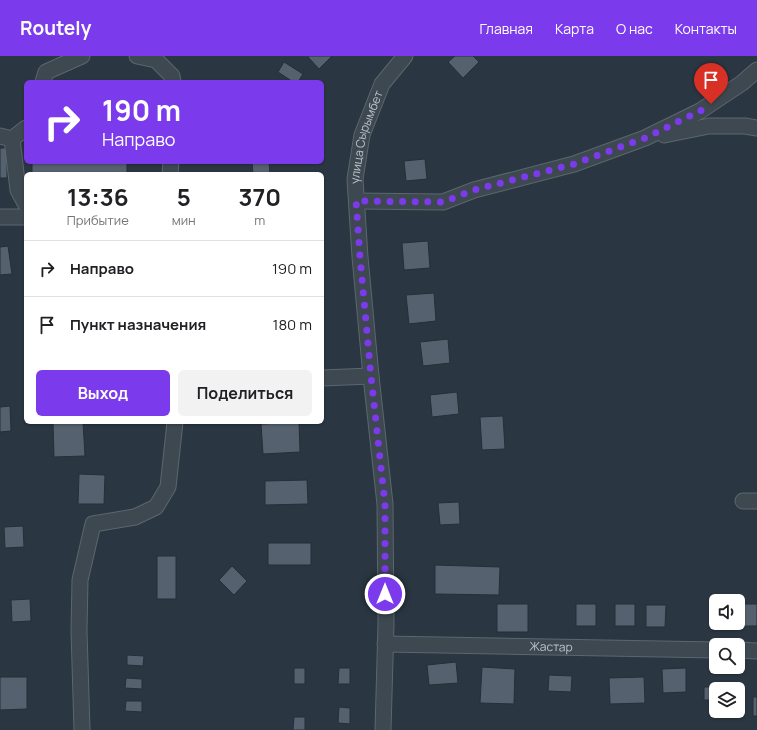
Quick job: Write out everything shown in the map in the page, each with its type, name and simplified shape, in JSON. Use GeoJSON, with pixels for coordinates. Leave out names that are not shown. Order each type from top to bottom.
{"type":"FeatureCollection","features":[{"type":"Feature","properties":{"kind":"street"},"geometry":{"type":"LineString","coordinates":[[44,80],[46,72],[82,56]]}},
{"type":"Feature","properties":{"kind":"street"},"geometry":{"type":"LineString","coordinates":[[137,56],[156,60],[172,76],[173,80]]}},
{"type":"Feature","properties":{"kind":"street","name":"улица Сырымбет"},"geometry":{"type":"LineString","coordinates":[[383,730],[385,644],[385,504],[360,257],[355,179],[362,135],[382,84],[405,56]]}},
{"type":"Feature","properties":{"kind":"street"},"geometry":{"type":"LineString","coordinates":[[356,201],[443,202],[474,190],[574,164],[645,138],[700,111],[742,83],[757,70]]}},
{"type":"Feature","properties":{"kind":"street"},"geometry":{"type":"LineString","coordinates":[[645,138],[709,126],[745,126],[757,128]]}},
{"type":"Feature","properties":{"kind":"street"},"geometry":{"type":"LineString","coordinates":[[24,129],[6,138],[18,190],[24,200]]}},
{"type":"Feature","properties":{"kind":"street"},"geometry":{"type":"LineString","coordinates":[[0,217],[24,217]]}},
{"type":"Feature","properties":{"kind":"street"},"geometry":{"type":"LineString","coordinates":[[324,378],[371,376]]}},
{"type":"Feature","properties":{"kind":"street"},"geometry":{"type":"LineString","coordinates":[[82,730],[79,631],[80,580],[93,524],[135,517],[156,507],[168,487],[175,424]]}},
{"type":"Feature","properties":{"kind":"street","name":"Жастар"},"geometry":{"type":"LineString","coordinates":[[385,644],[709,650]]}},
{"type":"Feature","properties":{"kind":"street"},"geometry":{"type":"LineString","coordinates":[[745,650],[757,651]]}},
{"type":"Feature","properties":{"kind":"building"},"geometry":{"type":"Polygon","coordinates":[[[332,56],[319,69],[308,57],[332,56]]]}},
{"type":"Feature","properties":{"kind":"building"},"geometry":{"type":"Polygon","coordinates":[[[455,56],[473,56],[479,62],[463,78],[448,62],[455,56]]]}},
{"type":"Feature","properties":{"kind":"building"},"geometry":{"type":"Polygon","coordinates":[[[284,62],[303,74],[299,80],[290,80],[278,72],[284,62]]]}},
{"type":"Feature","properties":{"kind":"building"},"geometry":{"type":"Polygon","coordinates":[[[0,148],[7,148],[7,178],[0,178],[0,148]]]}},
{"type":"Feature","properties":{"kind":"building"},"geometry":{"type":"Polygon","coordinates":[[[425,159],[427,179],[406,181],[404,161],[425,159]]]}},
{"type":"Feature","properties":{"kind":"building"},"geometry":{"type":"Polygon","coordinates":[[[32,164],[127,164],[127,172],[32,172],[32,164]]]}},
{"type":"Feature","properties":{"kind":"building"},"geometry":{"type":"Polygon","coordinates":[[[252,164],[269,164],[270,172],[253,172],[252,164]]]}},
{"type":"Feature","properties":{"kind":"building"},"geometry":{"type":"Polygon","coordinates":[[[428,241],[430,268],[404,270],[402,243],[428,241]]]}},
{"type":"Feature","properties":{"kind":"building"},"geometry":{"type":"Polygon","coordinates":[[[8,246],[12,274],[0,275],[0,247],[8,246]]]}},
{"type":"Feature","properties":{"kind":"building"},"geometry":{"type":"Polygon","coordinates":[[[434,293],[436,321],[409,324],[406,295],[434,293]]]}},
{"type":"Feature","properties":{"kind":"building"},"geometry":{"type":"Polygon","coordinates":[[[448,339],[450,363],[423,366],[420,342],[448,339]]]}},
{"type":"Feature","properties":{"kind":"building"},"geometry":{"type":"Polygon","coordinates":[[[457,392],[459,414],[432,417],[430,395],[457,392]]]}},
{"type":"Feature","properties":{"kind":"building"},"geometry":{"type":"Polygon","coordinates":[[[10,406],[11,431],[0,432],[0,407],[10,406]]]}},
{"type":"Feature","properties":{"kind":"building"},"geometry":{"type":"Polygon","coordinates":[[[503,416],[505,449],[482,450],[480,417],[503,416]]]}},
{"type":"Feature","properties":{"kind":"building"},"geometry":{"type":"Polygon","coordinates":[[[53,424],[83,424],[85,456],[54,457],[53,424]]]}},
{"type":"Feature","properties":{"kind":"building"},"geometry":{"type":"Polygon","coordinates":[[[261,424],[299,424],[300,452],[263,454],[261,424]]]}},
{"type":"Feature","properties":{"kind":"building"},"geometry":{"type":"Polygon","coordinates":[[[79,474],[105,475],[104,504],[78,504],[79,474]]]}},
{"type":"Feature","properties":{"kind":"building"},"geometry":{"type":"Polygon","coordinates":[[[307,480],[308,504],[265,505],[265,481],[307,480]]]}},
{"type":"Feature","properties":{"kind":"building"},"geometry":{"type":"Polygon","coordinates":[[[459,502],[460,524],[440,525],[438,503],[459,502]]]}},
{"type":"Feature","properties":{"kind":"building"},"geometry":{"type":"Polygon","coordinates":[[[23,526],[24,547],[5,548],[4,527],[23,526]]]}},
{"type":"Feature","properties":{"kind":"building"},"geometry":{"type":"Polygon","coordinates":[[[268,543],[311,543],[311,565],[268,565],[268,543]]]}},
{"type":"Feature","properties":{"kind":"building"},"geometry":{"type":"Polygon","coordinates":[[[157,556],[176,556],[176,599],[157,599],[157,556]]]}},
{"type":"Feature","properties":{"kind":"building"},"geometry":{"type":"Polygon","coordinates":[[[435,565],[500,567],[499,595],[435,594],[435,565]]]}},
{"type":"Feature","properties":{"kind":"building"},"geometry":{"type":"Polygon","coordinates":[[[232,566],[247,581],[234,595],[219,580],[232,566]]]}},
{"type":"Feature","properties":{"kind":"building"},"geometry":{"type":"Polygon","coordinates":[[[30,599],[31,621],[12,622],[11,600],[30,599]]]}},
{"type":"Feature","properties":{"kind":"building"},"geometry":{"type":"Polygon","coordinates":[[[497,604],[528,604],[528,632],[497,632],[497,604]]]}},
{"type":"Feature","properties":{"kind":"building"},"geometry":{"type":"Polygon","coordinates":[[[576,604],[596,604],[596,626],[576,626],[576,604]]]}},
{"type":"Feature","properties":{"kind":"building"},"geometry":{"type":"Polygon","coordinates":[[[615,604],[635,604],[635,626],[615,626],[615,604]]]}},
{"type":"Feature","properties":{"kind":"building"},"geometry":{"type":"Polygon","coordinates":[[[745,604],[757,604],[757,626],[745,626],[745,604]]]}},
{"type":"Feature","properties":{"kind":"building"},"geometry":{"type":"Polygon","coordinates":[[[646,605],[666,605],[665,627],[646,627],[646,605]]]}},
{"type":"Feature","properties":{"kind":"building"},"geometry":{"type":"Polygon","coordinates":[[[127,655],[144,656],[143,666],[127,665],[127,655]]]}},
{"type":"Feature","properties":{"kind":"building"},"geometry":{"type":"Polygon","coordinates":[[[456,662],[458,683],[429,685],[427,665],[456,662]]]}},
{"type":"Feature","properties":{"kind":"building"},"geometry":{"type":"Polygon","coordinates":[[[482,667],[515,669],[514,704],[480,703],[482,667]]]}},
{"type":"Feature","properties":{"kind":"building"},"geometry":{"type":"Polygon","coordinates":[[[294,668],[305,668],[305,684],[294,684],[294,668]]]}},
{"type":"Feature","properties":{"kind":"building"},"geometry":{"type":"Polygon","coordinates":[[[339,668],[350,668],[350,684],[338,684],[339,668]]]}},
{"type":"Feature","properties":{"kind":"building"},"geometry":{"type":"Polygon","coordinates":[[[686,668],[686,692],[663,693],[662,669],[686,668]]]}},
{"type":"Feature","properties":{"kind":"building"},"geometry":{"type":"Polygon","coordinates":[[[549,675],[572,676],[571,692],[548,691],[549,675]]]}},
{"type":"Feature","properties":{"kind":"building"},"geometry":{"type":"Polygon","coordinates":[[[0,677],[27,677],[27,709],[0,710],[0,677]]]}},
{"type":"Feature","properties":{"kind":"building"},"geometry":{"type":"Polygon","coordinates":[[[644,677],[645,703],[610,704],[609,678],[644,677]]]}},
{"type":"Feature","properties":{"kind":"building"},"geometry":{"type":"Polygon","coordinates":[[[126,678],[142,679],[142,689],[125,688],[126,678]]]}},
{"type":"Feature","properties":{"kind":"building"},"geometry":{"type":"Polygon","coordinates":[[[704,687],[709,687],[709,700],[704,700],[704,687]]]}},
{"type":"Feature","properties":{"kind":"building"},"geometry":{"type":"Polygon","coordinates":[[[753,697],[757,697],[757,716],[753,716],[753,697]]]}},
{"type":"Feature","properties":{"kind":"building"},"geometry":{"type":"Polygon","coordinates":[[[126,701],[142,701],[142,712],[125,711],[126,701]]]}},
{"type":"Feature","properties":{"kind":"building"},"geometry":{"type":"Polygon","coordinates":[[[339,707],[350,708],[350,724],[338,723],[339,707]]]}},
{"type":"Feature","properties":{"kind":"building"},"geometry":{"type":"Polygon","coordinates":[[[294,717],[305,717],[305,730],[293,730],[294,717]]]}},
{"type":"Feature","properties":{"kind":"route"},"geometry":{"type":"LineString","coordinates":[[385,594],[385,504],[371,376],[356,201],[443,202],[474,190],[574,164],[645,138],[711,104]]}}]}
